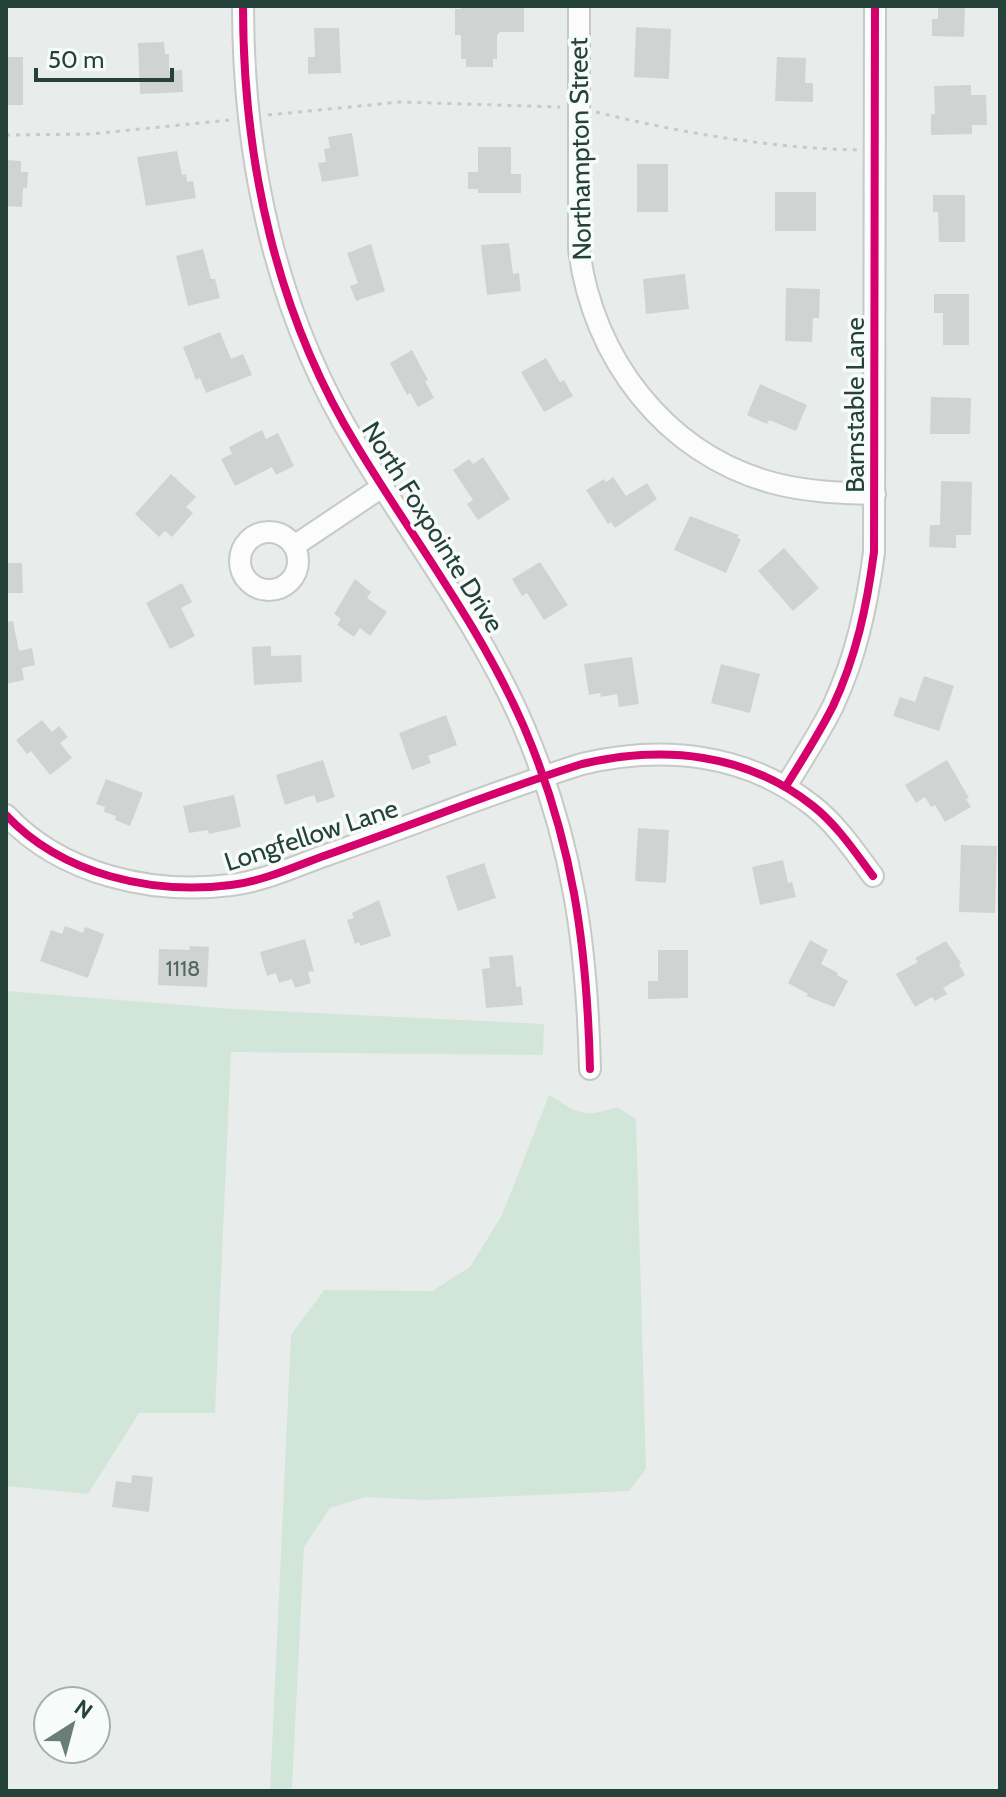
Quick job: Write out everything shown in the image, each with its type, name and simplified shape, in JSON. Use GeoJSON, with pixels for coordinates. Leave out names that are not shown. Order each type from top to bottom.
{"type":"FeatureCollection","features":[{"type":"Feature","properties":{"kind":"street","name":"North Foxpointe Drive"},"geometry":{"type":"LineString","coordinates":[[243,6],[251,149],[259,197],[295,317],[355,443],[494,666],[524,726],[544,777],[569,863],[580,920],[588,989],[590,1069]]}},
{"type":"Feature","properties":{"kind":"street","name":"Northampton Street"},"geometry":{"type":"LineString","coordinates":[[579,6],[579,249],[591,310],[621,371],[644,402],[668,425],[696,447],[731,467],[770,482],[805,490],[875,494]]}},
{"type":"Feature","properties":{"kind":"street","name":"Barnstable Lane"},"geometry":{"type":"LineString","coordinates":[[786,786],[833,706],[854,653],[868,601],[874,552],[875,6]]}},
{"type":"Feature","properties":{"kind":"street"},"geometry":{"type":"LineString","coordinates":[[294,546],[382,487]]}},
{"type":"Feature","properties":{"kind":"street","name":"Longfellow Lane"},"geometry":{"type":"LineString","coordinates":[[6,815],[42,844],[84,867],[125,881],[159,887],[235,885],[544,777],[617,756],[664,752],[712,758],[746,767],[786,786],[816,808],[873,876]]}},
{"type":"Feature","properties":{"kind":"path"},"geometry":{"type":"LineString","coordinates":[[260,116],[400,102],[566,107]]}},
{"type":"Feature","properties":{"kind":"path"},"geometry":{"type":"LineString","coordinates":[[589,111],[765,144],[876,151]]}},
{"type":"Feature","properties":{"kind":"path"},"geometry":{"type":"LineString","coordinates":[[6,135],[91,134],[236,119]]}},
{"type":"Feature","properties":{"kind":"green space"},"geometry":{"type":"Polygon","coordinates":[[[6,991],[233,1009],[544,1024],[543,1055],[231,1052],[215,1413],[139,1413],[88,1494],[6,1486],[6,991]]]}},
{"type":"Feature","properties":{"kind":"green space"},"geometry":{"type":"Polygon","coordinates":[[[549,1095],[581,1112],[596,1113],[617,1107],[636,1119],[646,1469],[629,1491],[425,1500],[365,1497],[330,1508],[304,1547],[292,1788],[270,1791],[291,1335],[324,1290],[432,1291],[470,1267],[502,1215],[549,1095]]]}},
{"type":"Feature","properties":{"kind":"building"},"geometry":{"type":"Polygon","coordinates":[[[461,6],[524,8],[524,32],[500,32],[497,35],[497,59],[493,59],[493,67],[466,67],[466,59],[461,59],[461,35],[455,35],[455,9],[461,9],[461,6]]]}},
{"type":"Feature","properties":{"kind":"building"},"geometry":{"type":"Polygon","coordinates":[[[938,6],[965,6],[964,37],[932,36],[932,19],[938,19],[938,6]]]}},
{"type":"Feature","properties":{"kind":"building"},"geometry":{"type":"Polygon","coordinates":[[[636,27],[671,29],[669,79],[634,77],[636,27]]]}},
{"type":"Feature","properties":{"kind":"building"},"geometry":{"type":"Polygon","coordinates":[[[314,28],[339,28],[341,73],[308,74],[308,57],[315,57],[314,28]]]}},
{"type":"Feature","properties":{"kind":"building"},"geometry":{"type":"Polygon","coordinates":[[[164,42],[165,54],[169,54],[169,71],[182,70],[183,92],[140,94],[138,43],[164,42]]]}},
{"type":"Feature","properties":{"kind":"building"},"geometry":{"type":"Polygon","coordinates":[[[6,57],[23,57],[23,105],[6,105],[6,57]]]}},
{"type":"Feature","properties":{"kind":"building"},"geometry":{"type":"Polygon","coordinates":[[[777,57],[806,58],[805,83],[813,83],[813,102],[775,101],[777,57]]]}},
{"type":"Feature","properties":{"kind":"building"},"geometry":{"type":"Polygon","coordinates":[[[971,85],[971,95],[986,95],[987,125],[972,125],[972,134],[931,135],[931,114],[935,114],[934,86],[971,85]]]}},
{"type":"Feature","properties":{"kind":"building"},"geometry":{"type":"Polygon","coordinates":[[[352,133],[359,176],[322,182],[318,163],[326,162],[324,149],[330,148],[328,137],[352,133]]]}},
{"type":"Feature","properties":{"kind":"building"},"geometry":{"type":"Polygon","coordinates":[[[478,147],[511,147],[511,174],[521,174],[521,193],[478,193],[478,189],[468,189],[468,172],[478,172],[478,147]]]}},
{"type":"Feature","properties":{"kind":"building"},"geometry":{"type":"Polygon","coordinates":[[[177,151],[182,175],[186,174],[187,182],[193,181],[196,198],[146,206],[137,157],[177,151]]]}},
{"type":"Feature","properties":{"kind":"building"},"geometry":{"type":"Polygon","coordinates":[[[6,160],[21,161],[21,172],[28,172],[22,207],[6,206],[6,160]]]}},
{"type":"Feature","properties":{"kind":"building"},"geometry":{"type":"Polygon","coordinates":[[[637,164],[668,164],[668,212],[637,212],[637,164]]]}},
{"type":"Feature","properties":{"kind":"building"},"geometry":{"type":"Polygon","coordinates":[[[775,192],[816,192],[816,231],[775,231],[775,192]]]}},
{"type":"Feature","properties":{"kind":"building"},"geometry":{"type":"Polygon","coordinates":[[[933,195],[965,195],[965,242],[939,242],[938,212],[933,212],[933,195]]]}},
{"type":"Feature","properties":{"kind":"building"},"geometry":{"type":"Polygon","coordinates":[[[509,243],[513,274],[519,273],[521,291],[487,295],[481,245],[509,243]]]}},
{"type":"Feature","properties":{"kind":"building"},"geometry":{"type":"Polygon","coordinates":[[[371,244],[385,291],[356,301],[350,286],[358,283],[347,253],[371,244]]]}},
{"type":"Feature","properties":{"kind":"building"},"geometry":{"type":"Polygon","coordinates":[[[203,249],[220,298],[188,306],[176,256],[203,249]]]}},
{"type":"Feature","properties":{"kind":"building"},"geometry":{"type":"Polygon","coordinates":[[[685,274],[689,309],[646,314],[643,279],[685,274]]]}},
{"type":"Feature","properties":{"kind":"building"},"geometry":{"type":"Polygon","coordinates":[[[786,288],[820,289],[819,318],[813,318],[812,342],[785,341],[786,288]]]}},
{"type":"Feature","properties":{"kind":"building"},"geometry":{"type":"Polygon","coordinates":[[[934,294],[969,294],[969,345],[943,345],[943,313],[934,313],[934,294]]]}},
{"type":"Feature","properties":{"kind":"building"},"geometry":{"type":"Polygon","coordinates":[[[220,332],[231,359],[243,354],[252,375],[206,393],[200,378],[196,380],[183,347],[220,332]]]}},
{"type":"Feature","properties":{"kind":"building"},"geometry":{"type":"Polygon","coordinates":[[[412,350],[434,398],[418,407],[410,393],[407,395],[390,363],[412,350]]]}},
{"type":"Feature","properties":{"kind":"building"},"geometry":{"type":"Polygon","coordinates":[[[546,358],[560,382],[564,380],[573,396],[544,412],[521,372],[546,358]]]}},
{"type":"Feature","properties":{"kind":"building"},"geometry":{"type":"Polygon","coordinates":[[[760,384],[807,405],[796,431],[747,415],[760,384]]]}},
{"type":"Feature","properties":{"kind":"building"},"geometry":{"type":"Polygon","coordinates":[[[931,397],[971,398],[970,434],[930,434],[931,397]]]}},
{"type":"Feature","properties":{"kind":"building"},"geometry":{"type":"Polygon","coordinates":[[[262,430],[266,439],[278,433],[294,466],[276,475],[272,467],[235,486],[221,459],[232,454],[229,447],[262,430]]]}},
{"type":"Feature","properties":{"kind":"building"},"geometry":{"type":"Polygon","coordinates":[[[483,457],[510,499],[478,520],[467,504],[473,500],[453,470],[469,459],[473,464],[483,457]]]}},
{"type":"Feature","properties":{"kind":"building"},"geometry":{"type":"Polygon","coordinates":[[[171,474],[196,497],[186,507],[193,513],[172,537],[165,531],[159,537],[135,514],[171,474]]]}},
{"type":"Feature","properties":{"kind":"building"},"geometry":{"type":"Polygon","coordinates":[[[613,477],[626,496],[647,483],[657,499],[615,528],[611,522],[608,524],[586,490],[613,477]]]}},
{"type":"Feature","properties":{"kind":"building"},"geometry":{"type":"Polygon","coordinates":[[[941,481],[972,482],[971,535],[956,535],[956,548],[929,547],[930,525],[940,525],[941,481]]]}},
{"type":"Feature","properties":{"kind":"building"},"geometry":{"type":"Polygon","coordinates":[[[690,516],[739,535],[737,538],[741,539],[726,573],[674,550],[690,516]]]}},
{"type":"Feature","properties":{"kind":"building"},"geometry":{"type":"Polygon","coordinates":[[[784,548],[819,588],[793,611],[758,571],[784,548]]]}},
{"type":"Feature","properties":{"kind":"building"},"geometry":{"type":"Polygon","coordinates":[[[540,562],[568,605],[544,620],[527,593],[522,596],[512,579],[540,562]]]}},
{"type":"Feature","properties":{"kind":"building"},"geometry":{"type":"Polygon","coordinates":[[[6,563],[22,563],[23,593],[6,593],[6,563]]]}},
{"type":"Feature","properties":{"kind":"building"},"geometry":{"type":"Polygon","coordinates":[[[355,579],[371,592],[367,598],[387,612],[370,636],[360,628],[354,637],[337,625],[341,619],[334,614],[355,579]]]}},
{"type":"Feature","properties":{"kind":"building"},"geometry":{"type":"Polygon","coordinates":[[[182,583],[192,602],[181,608],[195,636],[170,649],[146,603],[182,583]]]}},
{"type":"Feature","properties":{"kind":"building"},"geometry":{"type":"Polygon","coordinates":[[[13,621],[19,651],[32,648],[35,665],[22,668],[24,680],[6,684],[6,622],[13,621]]]}},
{"type":"Feature","properties":{"kind":"building"},"geometry":{"type":"Polygon","coordinates":[[[271,646],[271,656],[301,655],[302,682],[254,685],[252,647],[271,646]]]}},
{"type":"Feature","properties":{"kind":"building"},"geometry":{"type":"Polygon","coordinates":[[[632,657],[639,704],[619,707],[617,694],[601,697],[600,693],[589,695],[584,664],[632,657]]]}},
{"type":"Feature","properties":{"kind":"building"},"geometry":{"type":"Polygon","coordinates":[[[721,664],[760,674],[750,713],[711,703],[721,664]]]}},
{"type":"Feature","properties":{"kind":"building"},"geometry":{"type":"Polygon","coordinates":[[[924,676],[954,686],[939,731],[893,716],[900,697],[915,702],[924,676]]]}},
{"type":"Feature","properties":{"kind":"building"},"geometry":{"type":"Polygon","coordinates":[[[446,715],[457,745],[428,756],[431,763],[412,770],[399,733],[446,715]]]}},
{"type":"Feature","properties":{"kind":"building"},"geometry":{"type":"Polygon","coordinates":[[[42,720],[52,732],[59,726],[68,737],[60,743],[72,758],[50,775],[31,751],[27,754],[16,740],[42,720]]]}},
{"type":"Feature","properties":{"kind":"building"},"geometry":{"type":"Polygon","coordinates":[[[323,760],[335,797],[317,803],[314,795],[285,805],[276,775],[323,760]]]}},
{"type":"Feature","properties":{"kind":"building"},"geometry":{"type":"Polygon","coordinates":[[[947,760],[971,807],[945,822],[935,805],[931,807],[925,797],[916,803],[905,785],[947,760]]]}},
{"type":"Feature","properties":{"kind":"building"},"geometry":{"type":"Polygon","coordinates":[[[106,779],[143,793],[130,826],[115,820],[116,816],[104,812],[105,807],[96,804],[106,779]]]}},
{"type":"Feature","properties":{"kind":"building"},"geometry":{"type":"Polygon","coordinates":[[[234,795],[241,827],[209,834],[208,830],[189,833],[183,806],[234,795]]]}},
{"type":"Feature","properties":{"kind":"building"},"geometry":{"type":"Polygon","coordinates":[[[638,828],[669,830],[666,883],[635,881],[638,828]]]}},
{"type":"Feature","properties":{"kind":"building"},"geometry":{"type":"Polygon","coordinates":[[[961,845],[997,846],[995,913],[959,912],[961,845]]]}},
{"type":"Feature","properties":{"kind":"building"},"geometry":{"type":"Polygon","coordinates":[[[783,860],[788,883],[792,882],[796,897],[760,905],[752,867],[783,860]]]}},
{"type":"Feature","properties":{"kind":"building"},"geometry":{"type":"Polygon","coordinates":[[[484,863],[496,898],[458,911],[446,876],[484,863]]]}},
{"type":"Feature","properties":{"kind":"building"},"geometry":{"type":"Polygon","coordinates":[[[379,900],[391,936],[360,946],[359,942],[355,944],[347,920],[354,918],[352,913],[379,900]]]}},
{"type":"Feature","properties":{"kind":"building"},"geometry":{"type":"Polygon","coordinates":[[[65,926],[83,933],[85,927],[104,934],[88,978],[40,961],[51,930],[62,934],[65,926]]]}},
{"type":"Feature","properties":{"kind":"building"},"geometry":{"type":"Polygon","coordinates":[[[305,939],[314,971],[308,972],[311,983],[295,988],[292,979],[279,983],[276,973],[267,976],[260,952],[305,939]]]}},
{"type":"Feature","properties":{"kind":"building"},"geometry":{"type":"Polygon","coordinates":[[[810,940],[828,950],[821,964],[848,981],[834,1007],[806,996],[808,994],[788,983],[810,940]]]}},
{"type":"Feature","properties":{"kind":"building"},"geometry":{"type":"Polygon","coordinates":[[[946,941],[965,975],[943,988],[947,994],[935,1001],[932,997],[915,1007],[896,974],[918,962],[915,958],[946,941]]]}},
{"type":"Feature","properties":{"kind":"building"},"geometry":{"type":"Polygon","coordinates":[[[190,946],[209,947],[207,987],[158,985],[159,949],[189,950],[190,946]]]}},
{"type":"Feature","properties":{"kind":"building"},"geometry":{"type":"Polygon","coordinates":[[[658,950],[688,950],[688,998],[648,999],[648,981],[658,981],[658,950]]]}},
{"type":"Feature","properties":{"kind":"building"},"geometry":{"type":"Polygon","coordinates":[[[513,955],[516,987],[521,986],[523,1005],[486,1008],[482,969],[490,968],[489,957],[513,955]]]}},
{"type":"Feature","properties":{"kind":"building"},"geometry":{"type":"Polygon","coordinates":[[[132,1475],[153,1477],[149,1512],[112,1507],[116,1481],[131,1483],[132,1475]]]}},
{"type":"Feature","properties":{"kind":"cycle path"},"geometry":{"type":"LineString","coordinates":[[243,6],[249,121],[258,178],[285,289],[329,396],[378,481],[488,654],[524,727],[541,770],[566,853],[581,937],[590,1069]]}},
{"type":"Feature","properties":{"kind":"cycle path"},"geometry":{"type":"LineString","coordinates":[[786,786],[841,688],[864,612],[874,552],[875,6]]}},
{"type":"Feature","properties":{"kind":"cycle path"},"geometry":{"type":"LineString","coordinates":[[6,815],[54,853],[110,876],[171,887],[231,885],[271,876],[582,764],[643,755],[673,755],[732,764],[787,788],[830,822],[873,876]]}}]}
